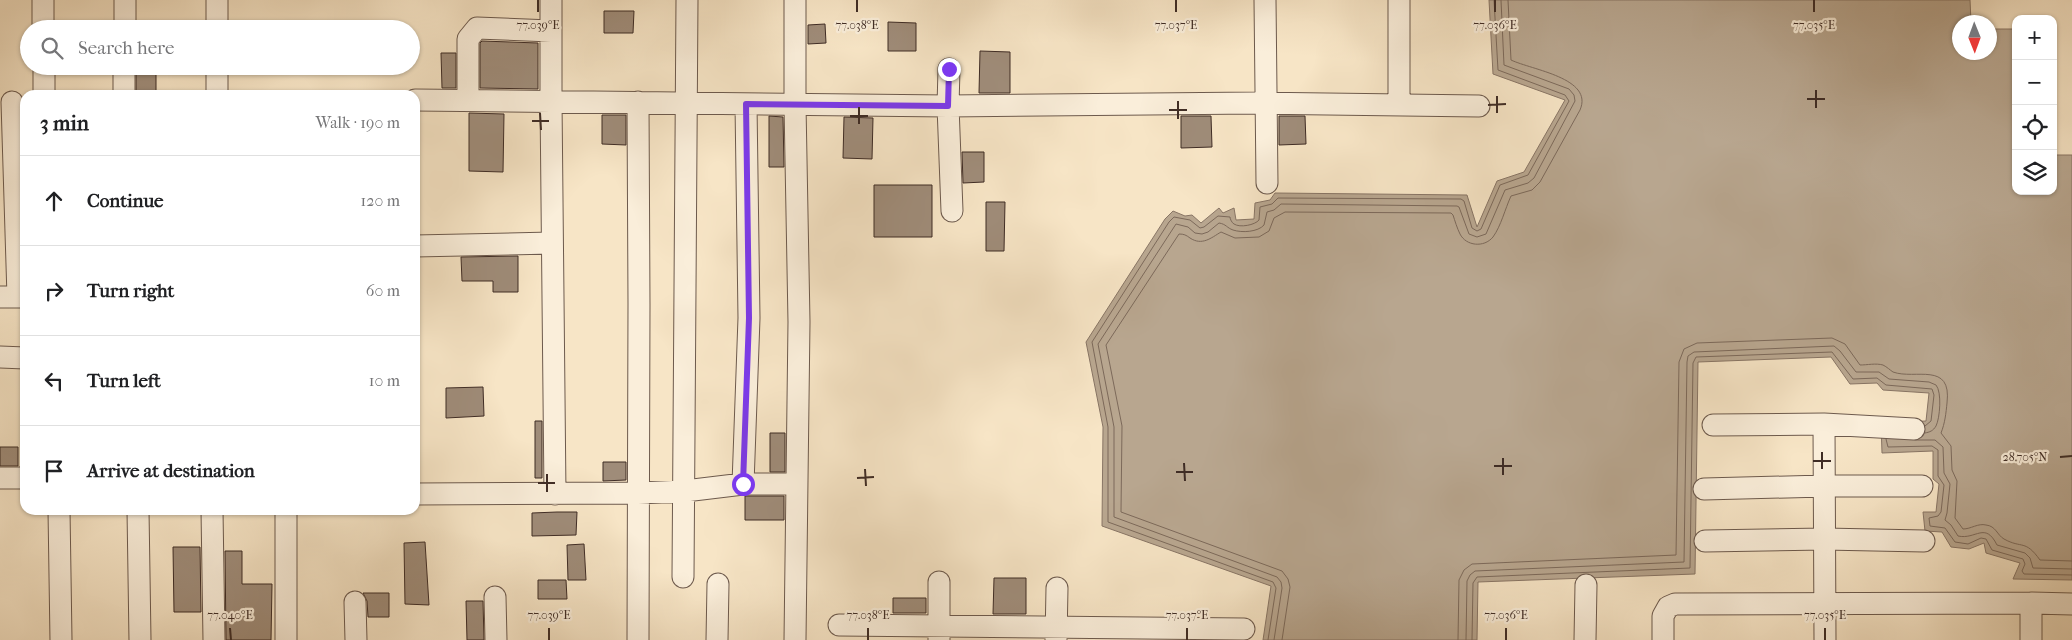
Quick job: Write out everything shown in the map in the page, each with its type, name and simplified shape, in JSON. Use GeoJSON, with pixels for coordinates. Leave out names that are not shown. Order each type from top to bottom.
{"type":"FeatureCollection","features":[{"type":"Feature","properties":{"kind":"street"},"geometry":{"type":"LineString","coordinates":[[43,0],[44,20]]}},
{"type":"Feature","properties":{"kind":"street"},"geometry":{"type":"LineString","coordinates":[[125,0],[125,20]]}},
{"type":"Feature","properties":{"kind":"street"},"geometry":{"type":"LineString","coordinates":[[217,0],[217,20]]}},
{"type":"Feature","properties":{"kind":"street"},"geometry":{"type":"LineString","coordinates":[[551,0],[555,494]]}},
{"type":"Feature","properties":{"kind":"street"},"geometry":{"type":"LineString","coordinates":[[683,577],[687,0]]}},
{"type":"Feature","properties":{"kind":"street"},"geometry":{"type":"LineString","coordinates":[[795,640],[799,322],[795,105],[796,0]]}},
{"type":"Feature","properties":{"kind":"street"},"geometry":{"type":"LineString","coordinates":[[1265,0],[1267,183]]}},
{"type":"Feature","properties":{"kind":"street"},"geometry":{"type":"LineString","coordinates":[[1399,0],[1399,103]]}},
{"type":"Feature","properties":{"kind":"street"},"geometry":{"type":"LineString","coordinates":[[468,99],[468,39],[477,28],[551,31]]}},
{"type":"Feature","properties":{"kind":"street"},"geometry":{"type":"LineString","coordinates":[[949,69],[948,106],[952,211]]}},
{"type":"Feature","properties":{"kind":"street"},"geometry":{"type":"LineString","coordinates":[[44,75],[44,90]]}},
{"type":"Feature","properties":{"kind":"street"},"geometry":{"type":"LineString","coordinates":[[124,75],[124,90]]}},
{"type":"Feature","properties":{"kind":"street"},"geometry":{"type":"LineString","coordinates":[[217,75],[217,90]]}},
{"type":"Feature","properties":{"kind":"street"},"geometry":{"type":"LineString","coordinates":[[420,100],[948,106],[1399,103],[1479,106]]}},
{"type":"Feature","properties":{"kind":"street"},"geometry":{"type":"LineString","coordinates":[[12,102],[14,297]]}},
{"type":"Feature","properties":{"kind":"street"},"geometry":{"type":"LineString","coordinates":[[638,102],[638,640]]}},
{"type":"Feature","properties":{"kind":"street"},"geometry":{"type":"LineString","coordinates":[[743,484],[749,318],[746,104]]}},
{"type":"Feature","properties":{"kind":"street"},"geometry":{"type":"LineString","coordinates":[[420,246],[552,243]]}},
{"type":"Feature","properties":{"kind":"street"},"geometry":{"type":"LineString","coordinates":[[0,357],[20,358]]}},
{"type":"Feature","properties":{"kind":"street"},"geometry":{"type":"LineString","coordinates":[[1824,424],[1825,640]]}},
{"type":"Feature","properties":{"kind":"street"},"geometry":{"type":"LineString","coordinates":[[1713,425],[1824,424],[1914,429]]}},
{"type":"Feature","properties":{"kind":"street"},"geometry":{"type":"LineString","coordinates":[[0,478],[20,478]]}},
{"type":"Feature","properties":{"kind":"street"},"geometry":{"type":"LineString","coordinates":[[420,494],[638,493],[685,491],[743,484],[796,484]]}},
{"type":"Feature","properties":{"kind":"street"},"geometry":{"type":"LineString","coordinates":[[1704,489],[1922,486]]}},
{"type":"Feature","properties":{"kind":"street"},"geometry":{"type":"LineString","coordinates":[[58,515],[61,640]]}},
{"type":"Feature","properties":{"kind":"street"},"geometry":{"type":"LineString","coordinates":[[138,515],[140,640]]}},
{"type":"Feature","properties":{"kind":"street"},"geometry":{"type":"LineString","coordinates":[[212,515],[214,640]]}},
{"type":"Feature","properties":{"kind":"street"},"geometry":{"type":"LineString","coordinates":[[286,515],[286,640]]}},
{"type":"Feature","properties":{"kind":"street"},"geometry":{"type":"LineString","coordinates":[[1706,541],[1824,539],[1924,541]]}},
{"type":"Feature","properties":{"kind":"street"},"geometry":{"type":"LineString","coordinates":[[939,582],[939,633]]}},
{"type":"Feature","properties":{"kind":"street"},"geometry":{"type":"LineString","coordinates":[[717,640],[718,584]]}},
{"type":"Feature","properties":{"kind":"street"},"geometry":{"type":"LineString","coordinates":[[1585,640],[1586,585]]}},
{"type":"Feature","properties":{"kind":"street"},"geometry":{"type":"LineString","coordinates":[[1056,634],[1057,588]]}},
{"type":"Feature","properties":{"kind":"street"},"geometry":{"type":"LineString","coordinates":[[495,597],[496,640]]}},
{"type":"Feature","properties":{"kind":"street"},"geometry":{"type":"LineString","coordinates":[[355,602],[356,640]]}},
{"type":"Feature","properties":{"kind":"street"},"geometry":{"type":"LineString","coordinates":[[2031,603],[2031,640]]}},
{"type":"Feature","properties":{"kind":"street"},"geometry":{"type":"LineString","coordinates":[[1663,640],[1665,611],[1668,607],[1675,604],[2072,604]]}},
{"type":"Feature","properties":{"kind":"street"},"geometry":{"type":"LineString","coordinates":[[839,626],[939,633],[1056,634],[1244,629]]}},
{"type":"Feature","properties":{"kind":"water"},"geometry":{"type":"Polygon","coordinates":[[[1489,0],[1970,0],[1971,15],[1952,15],[1952,60],[1997,60],[1997,29],[2012,29],[2012,195],[2057,195],[2057,155],[2072,155],[2072,580],[2013,579],[2020,563],[1986,553],[1984,543],[1969,549],[1951,547],[1942,532],[1925,531],[1923,512],[1936,512],[1939,484],[1933,479],[1933,451],[1882,453],[1881,423],[1926,421],[1929,393],[1883,390],[1877,383],[1850,384],[1831,357],[1698,362],[1695,574],[1478,582],[1477,640],[1263,640],[1271,586],[1102,526],[1103,427],[1086,342],[1165,219],[1173,211],[1185,216],[1192,215],[1201,223],[1219,208],[1223,213],[1234,208],[1236,220],[1254,219],[1255,203],[1270,200],[1275,193],[1467,195],[1477,227],[1497,181],[1524,172],[1565,100],[1493,74],[1489,0]]]}},
{"type":"Feature","properties":{"kind":"building"},"geometry":{"type":"Polygon","coordinates":[[[604,11],[634,11],[633,33],[604,33],[604,11]]]}},
{"type":"Feature","properties":{"kind":"building"},"geometry":{"type":"Polygon","coordinates":[[[888,22],[916,23],[916,51],[888,51],[888,22]]]}},
{"type":"Feature","properties":{"kind":"building"},"geometry":{"type":"Polygon","coordinates":[[[825,24],[826,43],[808,44],[808,25],[825,24]]]}},
{"type":"Feature","properties":{"kind":"building"},"geometry":{"type":"Polygon","coordinates":[[[482,41],[538,43],[538,89],[480,88],[480,43],[482,41]]]}},
{"type":"Feature","properties":{"kind":"building"},"geometry":{"type":"Polygon","coordinates":[[[980,51],[1010,52],[1010,93],[979,93],[980,51]]]}},
{"type":"Feature","properties":{"kind":"building"},"geometry":{"type":"Polygon","coordinates":[[[441,53],[456,53],[456,88],[442,88],[441,53]]]}},
{"type":"Feature","properties":{"kind":"building"},"geometry":{"type":"Polygon","coordinates":[[[136,75],[156,75],[156,90],[136,90],[136,75]]]}},
{"type":"Feature","properties":{"kind":"building"},"geometry":{"type":"Polygon","coordinates":[[[469,113],[504,114],[503,172],[469,171],[469,113]]]}},
{"type":"Feature","properties":{"kind":"building"},"geometry":{"type":"Polygon","coordinates":[[[602,115],[626,115],[626,145],[602,144],[602,115]]]}},
{"type":"Feature","properties":{"kind":"building"},"geometry":{"type":"Polygon","coordinates":[[[769,116],[783,117],[784,167],[769,167],[769,116]]]}},
{"type":"Feature","properties":{"kind":"building"},"geometry":{"type":"Polygon","coordinates":[[[1181,116],[1211,116],[1212,147],[1181,148],[1181,116]]]}},
{"type":"Feature","properties":{"kind":"building"},"geometry":{"type":"Polygon","coordinates":[[[1279,116],[1305,116],[1306,144],[1279,145],[1279,116]]]}},
{"type":"Feature","properties":{"kind":"building"},"geometry":{"type":"Polygon","coordinates":[[[844,117],[873,118],[872,159],[843,158],[844,117]]]}},
{"type":"Feature","properties":{"kind":"building"},"geometry":{"type":"Polygon","coordinates":[[[962,152],[984,152],[984,182],[963,183],[962,152]]]}},
{"type":"Feature","properties":{"kind":"building"},"geometry":{"type":"Polygon","coordinates":[[[874,185],[932,185],[932,237],[874,237],[874,185]]]}},
{"type":"Feature","properties":{"kind":"building"},"geometry":{"type":"Polygon","coordinates":[[[986,202],[1005,202],[1004,251],[986,251],[986,202]]]}},
{"type":"Feature","properties":{"kind":"building"},"geometry":{"type":"Polygon","coordinates":[[[518,256],[518,292],[493,292],[493,281],[462,281],[461,257],[518,256]]]}},
{"type":"Feature","properties":{"kind":"building"},"geometry":{"type":"Polygon","coordinates":[[[483,387],[484,416],[446,418],[446,388],[483,387]]]}},
{"type":"Feature","properties":{"kind":"building"},"geometry":{"type":"Polygon","coordinates":[[[535,421],[542,421],[542,478],[535,478],[535,421]]]}},
{"type":"Feature","properties":{"kind":"building"},"geometry":{"type":"Polygon","coordinates":[[[770,433],[785,433],[785,472],[770,472],[770,433]]]}},
{"type":"Feature","properties":{"kind":"building"},"geometry":{"type":"Polygon","coordinates":[[[0,447],[18,447],[18,466],[0,466],[0,447]]]}},
{"type":"Feature","properties":{"kind":"building"},"geometry":{"type":"Polygon","coordinates":[[[603,462],[626,462],[626,480],[603,481],[603,462]]]}},
{"type":"Feature","properties":{"kind":"building"},"geometry":{"type":"Polygon","coordinates":[[[745,496],[784,496],[784,520],[745,520],[745,496]]]}},
{"type":"Feature","properties":{"kind":"building"},"geometry":{"type":"Polygon","coordinates":[[[577,512],[576,535],[532,536],[532,513],[577,512]]]}},
{"type":"Feature","properties":{"kind":"building"},"geometry":{"type":"Polygon","coordinates":[[[425,542],[429,605],[405,604],[404,543],[425,542]]]}},
{"type":"Feature","properties":{"kind":"building"},"geometry":{"type":"Polygon","coordinates":[[[584,544],[586,580],[568,580],[567,545],[584,544]]]}},
{"type":"Feature","properties":{"kind":"building"},"geometry":{"type":"Polygon","coordinates":[[[173,547],[200,547],[201,612],[174,612],[173,547]]]}},
{"type":"Feature","properties":{"kind":"building"},"geometry":{"type":"Polygon","coordinates":[[[225,551],[242,551],[242,584],[272,584],[271,640],[226,640],[225,551]]]}},
{"type":"Feature","properties":{"kind":"building"},"geometry":{"type":"Polygon","coordinates":[[[994,578],[1026,578],[1026,614],[993,614],[994,578]]]}},
{"type":"Feature","properties":{"kind":"building"},"geometry":{"type":"Polygon","coordinates":[[[538,580],[566,580],[567,599],[538,599],[538,580]]]}},
{"type":"Feature","properties":{"kind":"building"},"geometry":{"type":"Polygon","coordinates":[[[363,593],[389,593],[389,617],[368,617],[367,601],[363,593]]]}},
{"type":"Feature","properties":{"kind":"building"},"geometry":{"type":"Polygon","coordinates":[[[893,598],[926,598],[926,613],[893,613],[893,598]]]}},
{"type":"Feature","properties":{"kind":"building"},"geometry":{"type":"Polygon","coordinates":[[[466,601],[483,601],[484,640],[467,640],[466,601]]]}},
{"type":"Feature","properties":{"kind":"route"},"geometry":{"type":"LineString","coordinates":[[743,484],[749,318],[746,104],[948,106],[949,69]]}}]}
